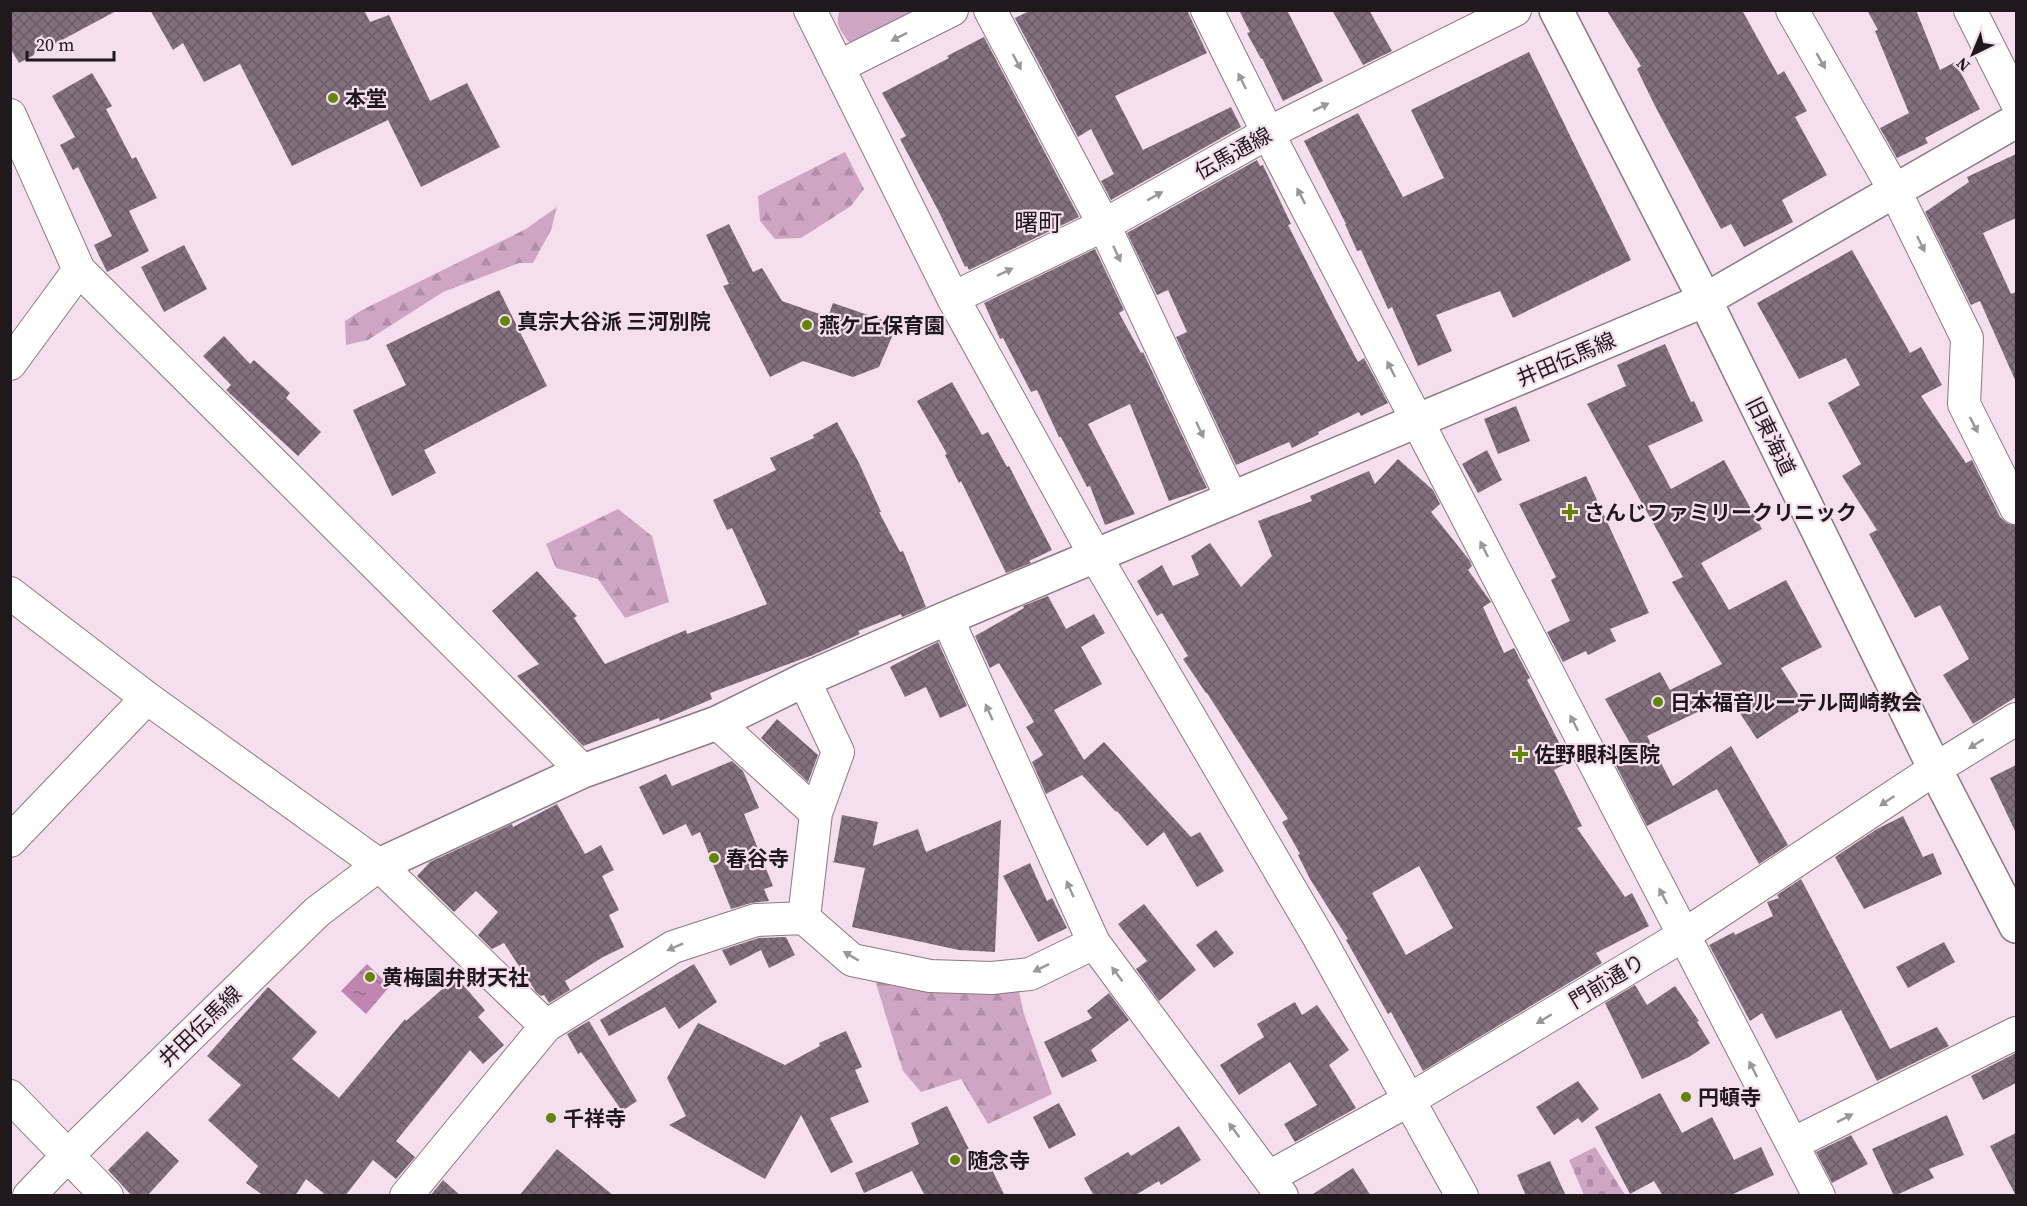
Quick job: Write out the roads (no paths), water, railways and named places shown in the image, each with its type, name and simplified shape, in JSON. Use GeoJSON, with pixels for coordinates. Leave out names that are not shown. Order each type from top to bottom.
{"type":"FeatureCollection","features":[{"type":"Feature","properties":{"kind":"street"},"geometry":{"type":"LineString","coordinates":[[810,10],[953,298],[1096,556],[1318,936],[1462,1196]]}},
{"type":"Feature","properties":{"kind":"street"},"geometry":{"type":"LineString","coordinates":[[838,67],[952,10]]}},
{"type":"Feature","properties":{"kind":"street"},"geometry":{"type":"LineString","coordinates":[[990,10],[1104,225],[1232,499]]}},
{"type":"Feature","properties":{"kind":"street"},"geometry":{"type":"LineString","coordinates":[[1208,10],[1268,133],[1819,1196]]}},
{"type":"Feature","properties":{"kind":"street","name":"伝馬通線"},"geometry":{"type":"LineString","coordinates":[[953,298],[1104,225],[1268,133],[1515,10]]}},
{"type":"Feature","properties":{"kind":"street","name":"旧東海道"},"geometry":{"type":"LineString","coordinates":[[1556,10],[1705,300],[1935,769],[2016,926]]}},
{"type":"Feature","properties":{"kind":"street"},"geometry":{"type":"LineString","coordinates":[[1792,10],[1895,191],[1967,338],[1964,404],[2016,508]]}},
{"type":"Feature","properties":{"kind":"street"},"geometry":{"type":"LineString","coordinates":[[1970,10],[2016,101]]}},
{"type":"Feature","properties":{"kind":"street"},"geometry":{"type":"LineString","coordinates":[[10,115],[79,270],[583,771]]}},
{"type":"Feature","properties":{"kind":"street","name":"井田伝馬線"},"geometry":{"type":"LineString","coordinates":[[29,1196],[69,1154],[317,912],[379,865],[583,771],[717,723],[804,680],[947,618],[1705,300],[2016,121]]}},
{"type":"Feature","properties":{"kind":"street"},"geometry":{"type":"LineString","coordinates":[[10,364],[79,270]]}},
{"type":"Feature","properties":{"kind":"street"},"geometry":{"type":"LineString","coordinates":[[10,593],[147,698],[379,865],[546,1026]]}},
{"type":"Feature","properties":{"kind":"street"},"geometry":{"type":"LineString","coordinates":[[947,618],[1094,943],[1275,1186]]}},
{"type":"Feature","properties":{"kind":"street"},"geometry":{"type":"LineString","coordinates":[[804,680],[838,752],[816,813],[804,918]]}},
{"type":"Feature","properties":{"kind":"street"},"geometry":{"type":"LineString","coordinates":[[10,841],[147,698]]}},
{"type":"Feature","properties":{"kind":"street","name":"門前通り"},"geometry":{"type":"LineString","coordinates":[[1275,1186],[1409,1100],[1684,936],[1935,769],[2016,719]]}},
{"type":"Feature","properties":{"kind":"street"},"geometry":{"type":"LineString","coordinates":[[717,723],[816,813]]}},
{"type":"Feature","properties":{"kind":"street"},"geometry":{"type":"LineString","coordinates":[[406,1196],[546,1026],[673,947],[756,920],[804,918],[852,960],[930,976],[992,978],[1030,974],[1094,943]]}},
{"type":"Feature","properties":{"kind":"street"},"geometry":{"type":"LineString","coordinates":[[1792,1144],[2016,1033]]}},
{"type":"Feature","properties":{"kind":"street"},"geometry":{"type":"LineString","coordinates":[[10,1096],[69,1154],[107,1196]]}},
{"type":"Feature","properties":{"kind":"water"},"geometry":{"type":"Polygon","coordinates":[[[367,964],[390,986],[366,1014],[341,991],[367,964]]]}},
{"type":"Feature","properties":{"kind":"place","name":"本堂"},"geometry":{"type":"Point","coordinates":[333,98]}},
{"type":"Feature","properties":{"kind":"place","name":"真宗大谷派 三河別院"},"geometry":{"type":"Point","coordinates":[505,321]}},
{"type":"Feature","properties":{"kind":"place","name":"燕ケ丘保育園"},"geometry":{"type":"Point","coordinates":[807,325]}},
{"type":"Feature","properties":{"kind":"place","name":"さんじファミリークリニック"},"geometry":{"type":"Point","coordinates":[1570,512]}},
{"type":"Feature","properties":{"kind":"place","name":"日本福音ルーテル岡崎教会"},"geometry":{"type":"Point","coordinates":[1658,702]}},
{"type":"Feature","properties":{"kind":"place","name":"佐野眼科医院"},"geometry":{"type":"Point","coordinates":[1520,754]}},
{"type":"Feature","properties":{"kind":"place","name":"春谷寺"},"geometry":{"type":"Point","coordinates":[714,858]}},
{"type":"Feature","properties":{"kind":"place","name":"黄梅園弁財天社"},"geometry":{"type":"Point","coordinates":[370,977]}},
{"type":"Feature","properties":{"kind":"place","name":"円頓寺"},"geometry":{"type":"Point","coordinates":[1686,1097]}},
{"type":"Feature","properties":{"kind":"place","name":"千祥寺"},"geometry":{"type":"Point","coordinates":[551,1118]}},
{"type":"Feature","properties":{"kind":"place","name":"随念寺"},"geometry":{"type":"Point","coordinates":[955,1160]}},
{"type":"Feature","properties":{"kind":"district","name":"曙町"},"geometry":{"type":"Point","coordinates":[1038,222]}}]}
